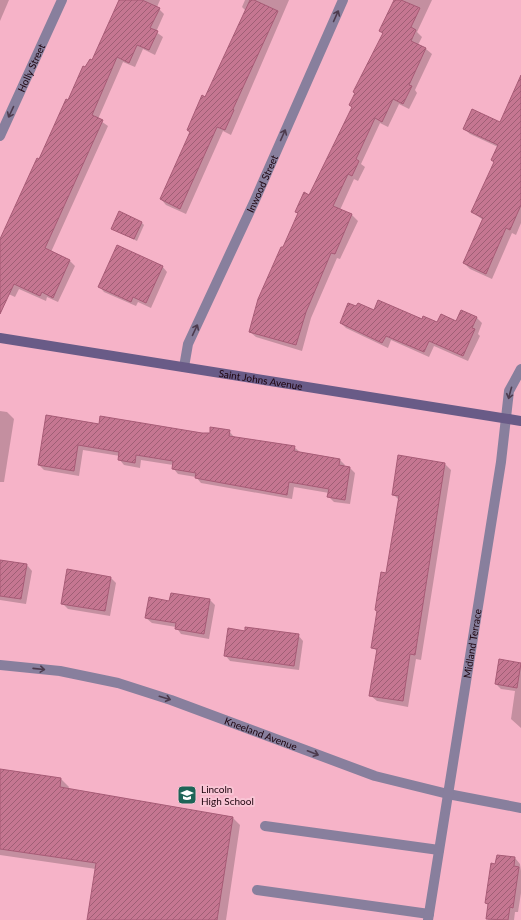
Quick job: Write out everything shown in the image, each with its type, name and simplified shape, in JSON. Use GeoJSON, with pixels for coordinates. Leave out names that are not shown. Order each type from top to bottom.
{"type":"FeatureCollection","features":[{"type":"Feature","properties":{"kind":"street","name":"Holly Street"},"geometry":{"type":"LineString","coordinates":[[0,136],[62,0]]}},
{"type":"Feature","properties":{"kind":"street","name":"Inwood Street"},"geometry":{"type":"LineString","coordinates":[[184,367],[188,344],[255,200],[343,0]]}},
{"type":"Feature","properties":{"kind":"street","name":"Saint Johns Avenue"},"geometry":{"type":"LineString","coordinates":[[0,338],[521,421]]}},
{"type":"Feature","properties":{"kind":"street","name":"Midland Terrace"},"geometry":{"type":"LineString","coordinates":[[428,917],[506,419],[509,391],[521,369]]}},
{"type":"Feature","properties":{"kind":"street","name":"Kneeland Avenue"},"geometry":{"type":"LineString","coordinates":[[0,665],[60,671],[118,683],[172,700],[375,776],[448,794],[521,808]]}},
{"type":"Feature","properties":{"kind":"street"},"geometry":{"type":"LineString","coordinates":[[265,826],[439,850]]}},
{"type":"Feature","properties":{"kind":"street"},"geometry":{"type":"LineString","coordinates":[[257,890],[428,917]]}},
{"type":"Feature","properties":{"kind":"building"},"geometry":{"type":"Polygon","coordinates":[[[119,0],[142,0],[160,8],[150,28],[158,31],[149,50],[137,45],[129,63],[117,57],[92,115],[103,120],[45,248],[70,260],[53,298],[42,292],[40,296],[14,284],[0,314],[0,239],[66,99],[68,100],[83,66],[85,67],[90,59],[92,60],[119,0]]]}},
{"type":"Feature","properties":{"kind":"building"},"geometry":{"type":"Polygon","coordinates":[[[250,0],[254,0],[278,11],[233,109],[234,110],[225,130],[217,127],[180,209],[160,199],[190,132],[187,130],[202,95],[205,97],[250,0]]]}},
{"type":"Feature","properties":{"kind":"building"},"geometry":{"type":"Polygon","coordinates":[[[394,0],[401,0],[420,8],[411,27],[416,30],[411,41],[426,48],[409,85],[412,86],[403,104],[393,99],[382,122],[375,118],[356,159],[359,161],[352,176],[348,174],[333,206],[352,214],[335,254],[331,253],[306,312],[296,345],[249,332],[258,299],[298,213],[295,212],[304,192],[309,195],[352,107],[349,105],[355,93],[353,92],[383,33],[379,31],[394,0]]]}},
{"type":"Feature","properties":{"kind":"building"},"geometry":{"type":"Polygon","coordinates":[[[521,75],[521,205],[510,230],[506,228],[486,274],[463,263],[483,218],[471,212],[494,162],[491,160],[498,145],[463,129],[472,109],[500,122],[521,75]]]}},
{"type":"Feature","properties":{"kind":"building"},"geometry":{"type":"Polygon","coordinates":[[[119,211],[142,222],[134,239],[111,229],[119,211]]]}},
{"type":"Feature","properties":{"kind":"building"},"geometry":{"type":"Polygon","coordinates":[[[117,245],[163,266],[146,303],[133,297],[131,302],[98,287],[117,245]]]}},
{"type":"Feature","properties":{"kind":"building"},"geometry":{"type":"Polygon","coordinates":[[[378,300],[422,319],[423,316],[437,322],[441,314],[456,321],[461,310],[477,317],[472,328],[475,329],[463,356],[429,341],[424,352],[386,336],[382,343],[340,323],[348,303],[356,306],[358,303],[374,310],[378,300]]]}},
{"type":"Feature","properties":{"kind":"building"},"geometry":{"type":"Polygon","coordinates":[[[46,415],[99,424],[100,416],[202,433],[210,433],[210,427],[230,430],[229,436],[295,446],[294,451],[340,459],[339,465],[350,467],[345,500],[327,497],[329,489],[289,482],[287,495],[195,478],[196,473],[172,469],[173,461],[136,455],[135,463],[118,460],[119,452],[78,445],[74,471],[38,465],[46,415]]]}},
{"type":"Feature","properties":{"kind":"building"},"geometry":{"type":"Polygon","coordinates":[[[398,455],[445,463],[415,655],[410,654],[403,701],[369,696],[377,649],[371,648],[377,611],[375,610],[381,572],[386,573],[399,496],[392,495],[398,455]]]}},
{"type":"Feature","properties":{"kind":"building"},"geometry":{"type":"Polygon","coordinates":[[[0,560],[27,564],[21,599],[0,596],[0,560]]]}},
{"type":"Feature","properties":{"kind":"building"},"geometry":{"type":"Polygon","coordinates":[[[67,569],[111,577],[105,611],[61,604],[67,569]]]}},
{"type":"Feature","properties":{"kind":"building"},"geometry":{"type":"Polygon","coordinates":[[[171,593],[210,599],[204,634],[175,629],[176,623],[145,618],[149,597],[169,601],[171,593]]]}},
{"type":"Feature","properties":{"kind":"building"},"geometry":{"type":"Polygon","coordinates":[[[245,627],[299,634],[294,666],[224,656],[228,628],[245,631],[245,627]]]}},
{"type":"Feature","properties":{"kind":"building"},"geometry":{"type":"Polygon","coordinates":[[[499,659],[521,663],[517,688],[495,684],[499,659]]]}},
{"type":"Feature","properties":{"kind":"building","name":"Lincoln High School"},"geometry":{"type":"Polygon","coordinates":[[[0,769],[61,778],[60,787],[233,817],[217,920],[87,920],[96,863],[0,849],[0,769]]]}},
{"type":"Feature","properties":{"kind":"building"},"geometry":{"type":"Polygon","coordinates":[[[497,855],[515,857],[514,866],[519,867],[513,908],[510,907],[508,920],[486,919],[488,904],[485,903],[491,863],[495,864],[497,855]]]}},
{"type":"Feature","properties":{"kind":"place","name":"Lincoln High School"},"geometry":{"type":"Point","coordinates":[187,795]}}]}
